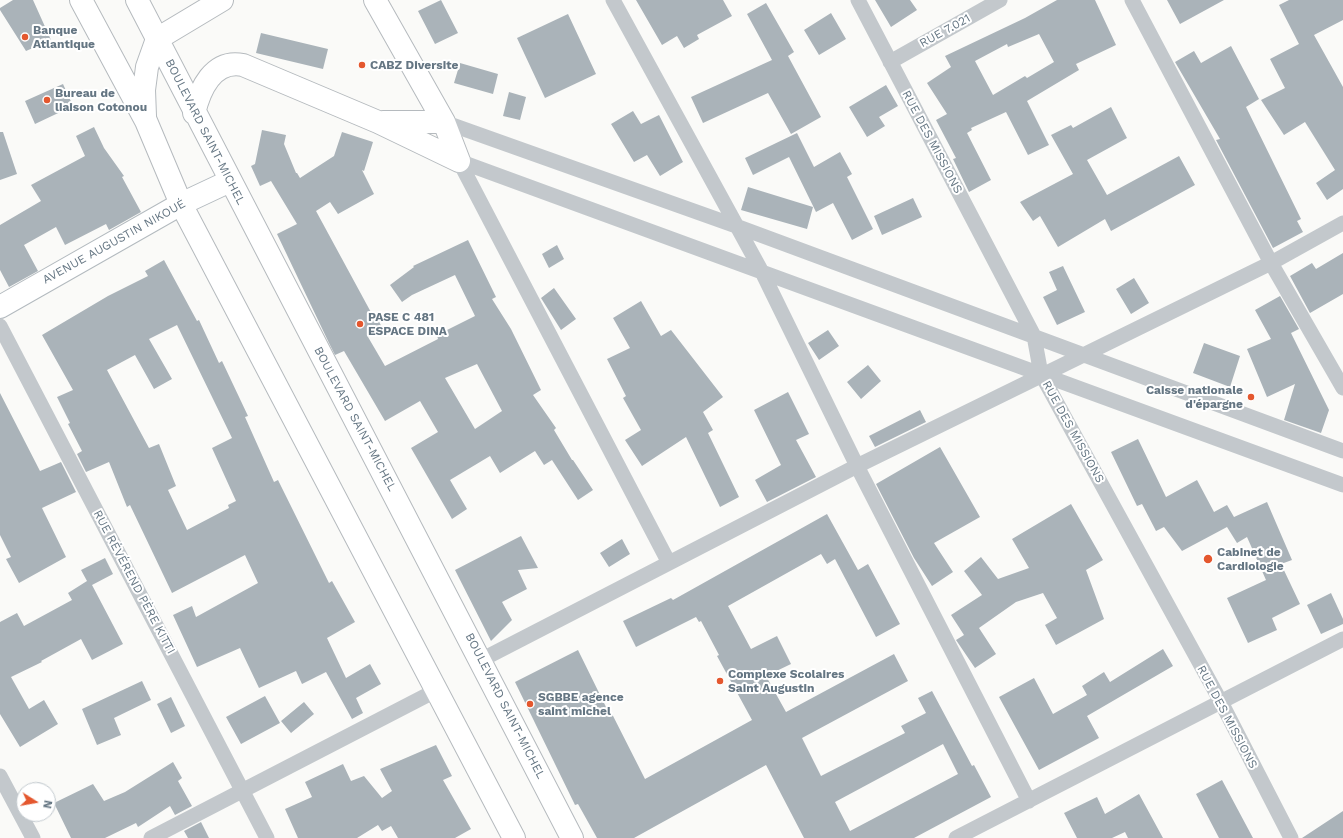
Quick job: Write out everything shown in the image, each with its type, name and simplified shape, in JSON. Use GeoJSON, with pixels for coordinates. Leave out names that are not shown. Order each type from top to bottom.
{"type":"FeatureCollection","features":[{"type":"Feature","properties":{"kind":"main road"},"geometry":{"type":"LineString","coordinates":[[81,0],[146,122],[182,204],[514,838]]}},
{"type":"Feature","properties":{"kind":"main road","name":"BOULEVARD SAINT-MICHEL"},"geometry":{"type":"LineString","coordinates":[[137,0],[230,182],[481,660],[572,838]]}},
{"type":"Feature","properties":{"kind":"main road"},"geometry":{"type":"LineString","coordinates":[[146,122],[144,90],[146,75],[157,39],[222,0]]}},
{"type":"Feature","properties":{"kind":"main road"},"geometry":{"type":"LineString","coordinates":[[375,0],[444,122],[459,161]]}},
{"type":"Feature","properties":{"kind":"main road"},"geometry":{"type":"LineString","coordinates":[[194,112],[203,85],[213,73],[226,65],[243,65],[378,122],[459,161]]}},
{"type":"Feature","properties":{"kind":"main road"},"geometry":{"type":"LineString","coordinates":[[378,122],[444,122]]}},
{"type":"Feature","properties":{"kind":"main road","name":"AVENUE AUGUSTIN NIKOUÉ"},"geometry":{"type":"LineString","coordinates":[[0,307],[182,204],[230,182]]}},
{"type":"Feature","properties":{"kind":"street"},"geometry":{"type":"LineString","coordinates":[[613,0],[762,272],[857,466],[1029,801]]}},
{"type":"Feature","properties":{"kind":"street","name":"RUE DES MISSIONS"},"geometry":{"type":"LineString","coordinates":[[858,0],[1034,336],[1041,374],[1221,702],[1290,838]]}},
{"type":"Feature","properties":{"kind":"street","name":"RUE 7.021"},"geometry":{"type":"LineString","coordinates":[[890,62],[1000,0]]}},
{"type":"Feature","properties":{"kind":"street"},"geometry":{"type":"LineString","coordinates":[[1132,0],[1271,263],[1343,388]]}},
{"type":"Feature","properties":{"kind":"street"},"geometry":{"type":"LineString","coordinates":[[444,122],[736,226],[1343,451]]}},
{"type":"Feature","properties":{"kind":"street"},"geometry":{"type":"LineString","coordinates":[[459,161],[1343,485]]}},
{"type":"Feature","properties":{"kind":"street"},"geometry":{"type":"LineString","coordinates":[[459,161],[670,563]]}},
{"type":"Feature","properties":{"kind":"street"},"geometry":{"type":"LineString","coordinates":[[481,660],[857,466],[1041,374],[1084,355],[1271,263],[1343,223]]}},
{"type":"Feature","properties":{"kind":"street","name":"RUE RÉVÉREND PÈRE KITTI"},"geometry":{"type":"LineString","coordinates":[[0,326],[267,838]]}},
{"type":"Feature","properties":{"kind":"street"},"geometry":{"type":"LineString","coordinates":[[956,838],[1343,639]]}},
{"type":"Feature","properties":{"kind":"street"},"geometry":{"type":"LineString","coordinates":[[151,838],[437,690]]}},
{"type":"Feature","properties":{"kind":"street"},"geometry":{"type":"LineString","coordinates":[[0,776],[32,838]]}},
{"type":"Feature","properties":{"kind":"building"},"geometry":{"type":"Polygon","coordinates":[[[13,0],[33,0],[51,40],[26,51],[0,10],[0,8],[13,0]]]}},
{"type":"Feature","properties":{"kind":"building"},"geometry":{"type":"Polygon","coordinates":[[[441,0],[458,33],[435,44],[418,11],[441,0]]]}},
{"type":"Feature","properties":{"kind":"building"},"geometry":{"type":"Polygon","coordinates":[[[636,0],[723,0],[732,16],[697,35],[699,39],[684,48],[677,36],[662,45],[636,0]]]}},
{"type":"Feature","properties":{"kind":"building"},"geometry":{"type":"Polygon","coordinates":[[[875,0],[910,0],[917,10],[891,27],[875,0]]]}},
{"type":"Feature","properties":{"kind":"building"},"geometry":{"type":"Polygon","coordinates":[[[1057,0],[1095,0],[1116,45],[1076,64],[1079,70],[1027,101],[1049,145],[1028,155],[1006,112],[971,128],[972,130],[967,133],[991,180],[969,192],[953,159],[956,158],[936,120],[947,114],[927,83],[951,67],[945,56],[1025,18],[1057,0]],[[1039,34],[1008,47],[1007,44],[975,61],[993,95],[1025,76],[1027,78],[1054,62],[1039,34]]]}},
{"type":"Feature","properties":{"kind":"building"},"geometry":{"type":"Polygon","coordinates":[[[1167,0],[1224,0],[1180,24],[1167,0]]]}},
{"type":"Feature","properties":{"kind":"building"},"geometry":{"type":"Polygon","coordinates":[[[1289,0],[1343,0],[1343,20],[1314,35],[1343,87],[1343,189],[1327,200],[1316,183],[1335,170],[1305,122],[1284,135],[1261,100],[1285,88],[1270,59],[1299,44],[1279,5],[1289,0]]]}},
{"type":"Feature","properties":{"kind":"building"},"geometry":{"type":"Polygon","coordinates":[[[766,3],[794,52],[788,56],[821,117],[791,134],[768,93],[703,123],[691,97],[772,60],[747,14],[766,3]]]}},
{"type":"Feature","properties":{"kind":"building"},"geometry":{"type":"Polygon","coordinates":[[[831,13],[846,39],[819,55],[804,30],[831,13]]]}},
{"type":"Feature","properties":{"kind":"building"},"geometry":{"type":"Polygon","coordinates":[[[568,14],[596,74],[545,98],[517,38],[568,14]]]}},
{"type":"Feature","properties":{"kind":"building"},"geometry":{"type":"Polygon","coordinates":[[[261,33],[328,49],[323,69],[256,53],[261,33]]]}},
{"type":"Feature","properties":{"kind":"building"},"geometry":{"type":"Polygon","coordinates":[[[1231,46],[1259,99],[1246,107],[1301,219],[1297,221],[1303,232],[1273,248],[1216,140],[1220,139],[1175,62],[1194,51],[1201,63],[1231,46]]]}},
{"type":"Feature","properties":{"kind":"building"},"geometry":{"type":"Polygon","coordinates":[[[460,63],[498,74],[493,94],[454,83],[460,63]]]}},
{"type":"Feature","properties":{"kind":"building"},"geometry":{"type":"Polygon","coordinates":[[[63,84],[73,106],[35,124],[25,101],[63,84]]]}},
{"type":"Feature","properties":{"kind":"building"},"geometry":{"type":"Polygon","coordinates":[[[886,85],[898,106],[879,117],[885,126],[867,137],[849,107],[886,85]]]}},
{"type":"Feature","properties":{"kind":"building"},"geometry":{"type":"Polygon","coordinates":[[[509,92],[526,97],[520,120],[503,116],[509,92]]]}},
{"type":"Feature","properties":{"kind":"building"},"geometry":{"type":"Polygon","coordinates":[[[1111,107],[1127,138],[1087,160],[1107,195],[1179,156],[1195,185],[1111,231],[1105,219],[1058,247],[1040,216],[1033,221],[1020,202],[1073,174],[1051,135],[1071,125],[1073,128],[1111,107]]]}},
{"type":"Feature","properties":{"kind":"building"},"geometry":{"type":"Polygon","coordinates":[[[633,111],[641,124],[659,115],[683,162],[660,176],[647,155],[634,162],[611,124],[633,111]]]}},
{"type":"Feature","properties":{"kind":"building"},"geometry":{"type":"Polygon","coordinates":[[[94,127],[104,148],[124,176],[122,177],[141,212],[109,230],[106,224],[65,245],[56,227],[24,245],[38,271],[9,287],[0,270],[0,225],[41,201],[31,185],[85,156],[76,136],[94,127]]]}},
{"type":"Feature","properties":{"kind":"building"},"geometry":{"type":"Polygon","coordinates":[[[262,130],[286,135],[284,144],[296,173],[300,178],[334,156],[342,132],[373,142],[364,171],[362,170],[374,194],[338,214],[330,202],[316,211],[373,316],[376,315],[383,330],[368,337],[385,366],[438,339],[437,335],[475,316],[455,275],[412,295],[402,302],[390,285],[414,267],[413,266],[468,240],[496,297],[492,299],[511,329],[541,390],[533,395],[556,428],[554,430],[572,460],[593,490],[578,500],[552,460],[544,465],[535,451],[500,473],[490,456],[450,480],[467,509],[452,519],[411,448],[438,432],[420,401],[385,421],[344,351],[335,355],[277,234],[297,224],[271,181],[260,186],[251,166],[255,164],[262,130]],[[477,364],[445,378],[475,429],[502,411],[477,364]]]}},
{"type":"Feature","properties":{"kind":"building"},"geometry":{"type":"Polygon","coordinates":[[[0,132],[3,132],[17,174],[0,180],[0,132]]]}},
{"type":"Feature","properties":{"kind":"building"},"geometry":{"type":"Polygon","coordinates":[[[797,133],[814,167],[840,152],[852,174],[847,177],[873,229],[852,240],[833,203],[816,212],[789,157],[753,175],[745,158],[797,133]]]}},
{"type":"Feature","properties":{"kind":"building"},"geometry":{"type":"Polygon","coordinates":[[[748,187],[813,207],[807,229],[741,210],[748,187]]]}},
{"type":"Feature","properties":{"kind":"building"},"geometry":{"type":"Polygon","coordinates":[[[913,198],[922,217],[882,235],[874,216],[913,198]]]}},
{"type":"Feature","properties":{"kind":"building"},"geometry":{"type":"Polygon","coordinates":[[[557,245],[564,259],[549,268],[542,254],[557,245]]]}},
{"type":"Feature","properties":{"kind":"building"},"geometry":{"type":"Polygon","coordinates":[[[1343,253],[1343,294],[1310,313],[1290,276],[1312,263],[1316,269],[1343,253]]]}},
{"type":"Feature","properties":{"kind":"building"},"geometry":{"type":"Polygon","coordinates":[[[164,260],[197,321],[199,320],[219,363],[222,361],[248,416],[245,417],[274,482],[278,480],[329,583],[332,581],[355,622],[327,638],[346,678],[370,664],[381,684],[356,698],[363,713],[352,719],[326,672],[302,684],[296,671],[259,688],[240,648],[197,667],[173,615],[192,606],[196,617],[258,583],[245,555],[172,593],[130,505],[127,507],[109,462],[86,472],[77,454],[82,451],[68,424],[70,423],[57,397],[73,390],[42,335],[108,296],[148,276],[145,271],[164,260]],[[177,325],[149,339],[172,379],[154,389],[135,355],[107,370],[149,448],[159,444],[176,486],[168,490],[187,530],[229,508],[228,505],[236,501],[212,448],[232,438],[177,325]]]}},
{"type":"Feature","properties":{"kind":"building"},"geometry":{"type":"Polygon","coordinates":[[[1063,266],[1085,312],[1057,325],[1043,297],[1057,290],[1049,272],[1063,266]]]}},
{"type":"Feature","properties":{"kind":"building"},"geometry":{"type":"Polygon","coordinates":[[[1134,278],[1149,303],[1131,314],[1116,289],[1134,278]]]}},
{"type":"Feature","properties":{"kind":"building"},"geometry":{"type":"Polygon","coordinates":[[[554,288],[576,319],[561,330],[541,298],[554,288]]]}},
{"type":"Feature","properties":{"kind":"building"},"geometry":{"type":"Polygon","coordinates":[[[1280,296],[1299,329],[1291,333],[1329,410],[1321,433],[1284,420],[1295,384],[1267,397],[1247,349],[1271,339],[1255,310],[1280,296]]]}},
{"type":"Feature","properties":{"kind":"building"},"geometry":{"type":"Polygon","coordinates":[[[641,301],[661,336],[671,330],[723,397],[703,412],[713,430],[708,433],[739,497],[720,507],[686,437],[642,466],[625,440],[641,430],[623,398],[626,396],[607,359],[630,348],[613,318],[641,301]]]}},
{"type":"Feature","properties":{"kind":"building"},"geometry":{"type":"Polygon","coordinates":[[[828,330],[839,346],[819,360],[808,343],[828,330]]]}},
{"type":"Feature","properties":{"kind":"building"},"geometry":{"type":"Polygon","coordinates":[[[1204,343],[1240,356],[1230,387],[1193,373],[1204,343]]]}},
{"type":"Feature","properties":{"kind":"building"},"geometry":{"type":"Polygon","coordinates":[[[868,365],[881,381],[861,399],[847,382],[868,365]]]}},
{"type":"Feature","properties":{"kind":"building"},"geometry":{"type":"Polygon","coordinates":[[[788,392],[809,434],[796,440],[816,477],[767,502],[755,480],[781,465],[754,410],[788,392]]]}},
{"type":"Feature","properties":{"kind":"building"},"geometry":{"type":"Polygon","coordinates":[[[0,393],[40,471],[61,462],[76,492],[42,508],[66,557],[19,583],[6,559],[11,557],[0,535],[0,393]]]}},
{"type":"Feature","properties":{"kind":"building"},"geometry":{"type":"Polygon","coordinates":[[[920,410],[926,422],[875,447],[869,436],[920,410]]]}},
{"type":"Feature","properties":{"kind":"building"},"geometry":{"type":"Polygon","coordinates":[[[1138,439],[1166,497],[1197,480],[1214,512],[1227,505],[1234,517],[1267,502],[1292,560],[1281,564],[1300,604],[1272,618],[1277,630],[1248,643],[1227,598],[1266,580],[1247,537],[1237,543],[1227,527],[1182,551],[1164,527],[1156,531],[1142,504],[1137,506],[1111,452],[1138,439]]]}},
{"type":"Feature","properties":{"kind":"building"},"geometry":{"type":"Polygon","coordinates":[[[940,447],[980,517],[934,543],[953,572],[932,586],[914,558],[876,484],[940,447]]]}},
{"type":"Feature","properties":{"kind":"building"},"geometry":{"type":"Polygon","coordinates":[[[1071,504],[1103,560],[1086,570],[1104,619],[1056,645],[1045,625],[1057,618],[1043,593],[1016,602],[979,628],[996,654],[975,668],[956,640],[964,635],[951,615],[982,595],[964,571],[981,557],[998,579],[1029,568],[1012,539],[1071,504]]]}},
{"type":"Feature","properties":{"kind":"building"},"geometry":{"type":"Polygon","coordinates":[[[827,514],[858,570],[868,564],[900,624],[876,637],[835,559],[827,564],[821,554],[728,606],[751,649],[777,636],[791,664],[766,676],[786,712],[894,654],[908,681],[802,738],[821,776],[905,733],[901,726],[926,713],[918,698],[932,691],[972,766],[974,765],[991,797],[914,838],[804,838],[766,765],[634,838],[597,838],[578,804],[575,805],[515,682],[578,650],[606,707],[608,706],[645,779],[752,720],[717,656],[719,655],[701,621],[699,622],[696,617],[636,647],[623,621],[671,598],[673,600],[827,514]],[[943,744],[835,802],[850,831],[958,774],[943,744]]]}},
{"type":"Feature","properties":{"kind":"building"},"geometry":{"type":"Polygon","coordinates":[[[521,536],[538,568],[518,570],[527,589],[502,602],[512,620],[491,641],[455,570],[521,536]]]}},
{"type":"Feature","properties":{"kind":"building"},"geometry":{"type":"Polygon","coordinates":[[[622,539],[630,554],[609,567],[600,553],[622,539]]]}},
{"type":"Feature","properties":{"kind":"building"},"geometry":{"type":"Polygon","coordinates":[[[105,558],[113,574],[92,585],[123,644],[92,660],[81,639],[41,661],[42,662],[11,677],[29,709],[44,700],[58,724],[20,747],[0,714],[0,622],[17,613],[24,626],[72,600],[68,593],[87,581],[81,570],[105,558]]]}},
{"type":"Feature","properties":{"kind":"building"},"geometry":{"type":"Polygon","coordinates":[[[1331,593],[1343,619],[1343,624],[1321,634],[1307,605],[1331,593]]]}},
{"type":"Feature","properties":{"kind":"building"},"geometry":{"type":"Polygon","coordinates":[[[1163,649],[1173,666],[1087,716],[1099,738],[1039,770],[999,697],[1034,678],[1053,714],[1087,695],[1082,686],[1104,672],[1110,682],[1163,649]]]}},
{"type":"Feature","properties":{"kind":"building"},"geometry":{"type":"Polygon","coordinates":[[[142,681],[151,700],[114,718],[121,735],[97,745],[82,709],[142,681]]]}},
{"type":"Feature","properties":{"kind":"building"},"geometry":{"type":"Polygon","coordinates":[[[265,696],[280,723],[241,744],[226,717],[265,696]]]}},
{"type":"Feature","properties":{"kind":"building"},"geometry":{"type":"Polygon","coordinates":[[[171,697],[185,726],[171,733],[157,704],[171,697]]]}},
{"type":"Feature","properties":{"kind":"building"},"geometry":{"type":"Polygon","coordinates":[[[304,702],[314,714],[291,733],[281,721],[304,702]]]}},
{"type":"Feature","properties":{"kind":"building"},"geometry":{"type":"Polygon","coordinates":[[[436,745],[452,776],[443,780],[471,829],[455,838],[398,838],[391,826],[382,831],[378,825],[357,838],[298,838],[285,809],[312,797],[305,782],[343,764],[351,781],[364,776],[382,798],[392,791],[380,769],[436,745]]]}},
{"type":"Feature","properties":{"kind":"building"},"geometry":{"type":"Polygon","coordinates":[[[173,762],[182,778],[178,781],[192,806],[175,815],[170,806],[138,827],[136,823],[105,838],[71,838],[56,807],[56,802],[93,784],[104,801],[125,792],[173,762]]]}},
{"type":"Feature","properties":{"kind":"building"},"geometry":{"type":"Polygon","coordinates":[[[1222,780],[1253,838],[1219,838],[1196,794],[1222,780]]]}},
{"type":"Feature","properties":{"kind":"building"},"geometry":{"type":"Polygon","coordinates":[[[1139,794],[1163,838],[1128,838],[1125,832],[1112,838],[1077,838],[1064,813],[1097,797],[1105,814],[1139,794]]]}},
{"type":"Feature","properties":{"kind":"building"},"geometry":{"type":"Polygon","coordinates":[[[1343,811],[1343,838],[1302,838],[1343,811]]]}},
{"type":"Feature","properties":{"kind":"building"},"geometry":{"type":"Polygon","coordinates":[[[201,822],[209,838],[188,838],[184,831],[201,822]]]}},
{"type":"Feature","properties":{"kind":"place","name":"Banque Atlantique"},"geometry":{"type":"Point","coordinates":[25,37]}},
{"type":"Feature","properties":{"kind":"place","name":"CABZ Diversite"},"geometry":{"type":"Point","coordinates":[362,65]}},
{"type":"Feature","properties":{"kind":"place","name":"Bureau de liaison Cotonou"},"geometry":{"type":"Point","coordinates":[47,100]}},
{"type":"Feature","properties":{"kind":"place","name":"PASE C 481 ESPACE DINA"},"geometry":{"type":"Point","coordinates":[360,324]}},
{"type":"Feature","properties":{"kind":"place","name":"Caisse nationale d'épargne"},"geometry":{"type":"Point","coordinates":[1251,397]}},
{"type":"Feature","properties":{"kind":"place","name":"Cabinet de Cardiologie"},"geometry":{"type":"Point","coordinates":[1208,559]}},
{"type":"Feature","properties":{"kind":"place","name":"Complexe Scolaires Saint Augustin"},"geometry":{"type":"Point","coordinates":[720,681]}},
{"type":"Feature","properties":{"kind":"place","name":"SGBBE agence saint michel"},"geometry":{"type":"Point","coordinates":[530,704]}}]}
